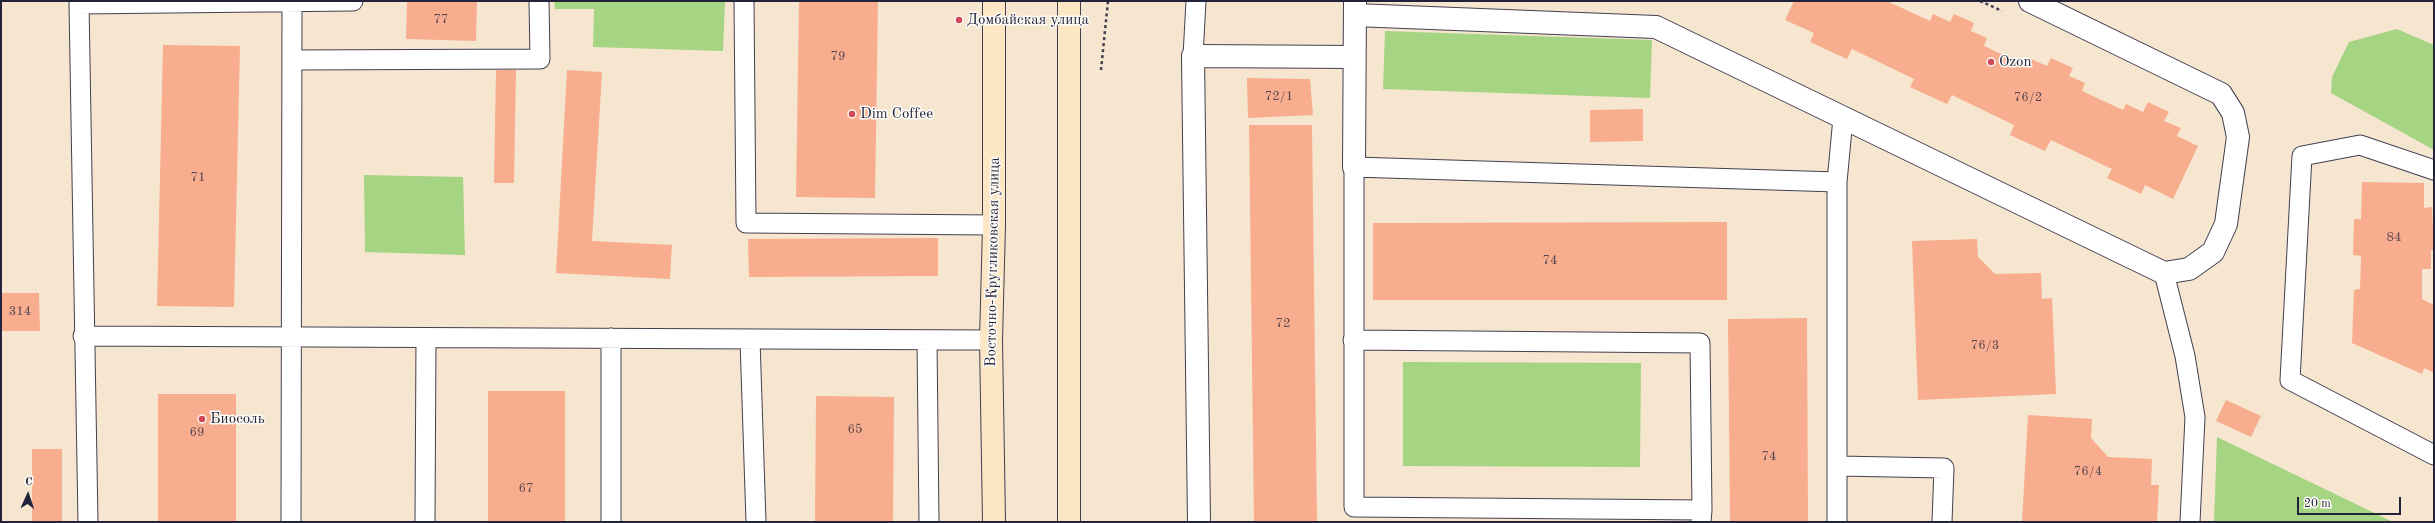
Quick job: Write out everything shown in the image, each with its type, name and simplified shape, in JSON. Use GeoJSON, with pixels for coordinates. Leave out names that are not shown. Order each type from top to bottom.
{"type":"FeatureCollection","features":[{"type":"Feature","properties":{"kind":"street","name":"Восточно-Кругликовская улица"},"geometry":{"type":"LineString","coordinates":[[994,1],[994,225],[991,340],[994,522]]}},
{"type":"Feature","properties":{"kind":"street"},"geometry":{"type":"LineString","coordinates":[[1069,1],[1069,522]]}},
{"type":"Feature","properties":{"kind":"street"},"geometry":{"type":"LineString","coordinates":[[1354,167],[1355,8],[1656,27],[2164,273],[2189,269],[2213,252],[2226,224],[2238,137],[2233,113],[2221,94],[2030,1]]}},
{"type":"Feature","properties":{"kind":"street"},"geometry":{"type":"LineString","coordinates":[[1199,522],[1193,56],[1354,57]]}},
{"type":"Feature","properties":{"kind":"lane"},"geometry":{"type":"LineString","coordinates":[[88,522],[83,336],[79,4],[292,3],[353,1]]}},
{"type":"Feature","properties":{"kind":"lane"},"geometry":{"type":"LineString","coordinates":[[293,60],[540,59],[538,1]]}},
{"type":"Feature","properties":{"kind":"lane"},"geometry":{"type":"LineString","coordinates":[[744,1],[746,223],[994,225]]}},
{"type":"Feature","properties":{"kind":"lane"},"geometry":{"type":"LineString","coordinates":[[1193,56],[1196,1]]}},
{"type":"Feature","properties":{"kind":"lane"},"geometry":{"type":"LineString","coordinates":[[291,522],[292,3]]}},
{"type":"Feature","properties":{"kind":"lane"},"geometry":{"type":"LineString","coordinates":[[1836,522],[1838,466],[1837,182],[1843,118]]}},
{"type":"Feature","properties":{"kind":"lane"},"geometry":{"type":"LineString","coordinates":[[2434,170],[2360,145],[2302,156],[2290,380],[2434,455]]}},
{"type":"Feature","properties":{"kind":"lane"},"geometry":{"type":"LineString","coordinates":[[1353,340],[1700,343],[1701,516],[1354,507],[1353,340],[1354,167],[1837,182]]}},
{"type":"Feature","properties":{"kind":"lane"},"geometry":{"type":"LineString","coordinates":[[2164,273],[2185,356],[2195,417],[2190,522]]}},
{"type":"Feature","properties":{"kind":"lane"},"geometry":{"type":"LineString","coordinates":[[83,336],[991,340]]}},
{"type":"Feature","properties":{"kind":"lane"},"geometry":{"type":"LineString","coordinates":[[425,522],[426,338]]}},
{"type":"Feature","properties":{"kind":"lane"},"geometry":{"type":"LineString","coordinates":[[611,338],[611,522]]}},
{"type":"Feature","properties":{"kind":"lane"},"geometry":{"type":"LineString","coordinates":[[750,340],[756,522]]}},
{"type":"Feature","properties":{"kind":"lane"},"geometry":{"type":"LineString","coordinates":[[927,340],[929,522]]}},
{"type":"Feature","properties":{"kind":"lane"},"geometry":{"type":"LineString","coordinates":[[1838,466],[1944,468],[1942,522]]}},
{"type":"Feature","properties":{"kind":"path"},"geometry":{"type":"LineString","coordinates":[[1980,1],[2008,14]]}},
{"type":"Feature","properties":{"kind":"green space"},"geometry":{"type":"Polygon","coordinates":[[[554,1],[725,1],[723,51],[593,47],[594,9],[555,9],[554,1]]]}},
{"type":"Feature","properties":{"kind":"green space"},"geometry":{"type":"Polygon","coordinates":[[[2397,29],[2434,45],[2434,150],[2331,93],[2332,77],[2349,42],[2397,29]]]}},
{"type":"Feature","properties":{"kind":"green space"},"geometry":{"type":"Polygon","coordinates":[[[1385,31],[1652,40],[1650,98],[1383,89],[1385,31]]]}},
{"type":"Feature","properties":{"kind":"green space"},"geometry":{"type":"Polygon","coordinates":[[[364,175],[463,177],[465,255],[365,252],[364,175]]]}},
{"type":"Feature","properties":{"kind":"green space"},"geometry":{"type":"Polygon","coordinates":[[[1403,362],[1641,363],[1640,467],[1403,466],[1403,362]]]}},
{"type":"Feature","properties":{"kind":"green space"},"geometry":{"type":"Polygon","coordinates":[[[2217,437],[2393,522],[2214,522],[2217,437]]]}},
{"type":"Feature","properties":{"kind":"building"},"geometry":{"type":"Polygon","coordinates":[[[407,1],[477,1],[476,41],[406,39],[407,1]]]}},
{"type":"Feature","properties":{"kind":"building"},"geometry":{"type":"Polygon","coordinates":[[[799,1],[878,1],[875,198],[796,197],[799,1]]]}},
{"type":"Feature","properties":{"kind":"building"},"geometry":{"type":"Polygon","coordinates":[[[1794,1],[1887,1],[1930,21],[1933,14],[1950,22],[1954,14],[1974,23],[1971,31],[1987,38],[1984,46],[2027,66],[2031,59],[2047,66],[2051,58],[2073,68],[2069,76],[2085,83],[2082,91],[2123,110],[2126,104],[2143,112],[2148,102],[2169,112],[2164,121],[2181,128],[2177,136],[2198,146],[2173,199],[2145,185],[2141,194],[2107,178],[2112,169],[2051,140],[2045,151],[2010,135],[2014,125],[1952,95],[1947,104],[1910,87],[1914,79],[1852,49],[1847,59],[1810,42],[1814,33],[1785,20],[1794,1]]]}},
{"type":"Feature","properties":{"kind":"building"},"geometry":{"type":"Polygon","coordinates":[[[163,45],[240,46],[234,307],[157,306],[163,45]]]}},
{"type":"Feature","properties":{"kind":"building"},"geometry":{"type":"Polygon","coordinates":[[[496,70],[516,70],[514,183],[494,183],[496,70]]]}},
{"type":"Feature","properties":{"kind":"building"},"geometry":{"type":"Polygon","coordinates":[[[567,70],[602,72],[592,241],[672,245],[670,279],[556,273],[567,70]]]}},
{"type":"Feature","properties":{"kind":"building"},"geometry":{"type":"Polygon","coordinates":[[[1247,78],[1310,79],[1313,115],[1248,118],[1247,78]]]}},
{"type":"Feature","properties":{"kind":"building"},"geometry":{"type":"Polygon","coordinates":[[[1643,109],[1643,141],[1590,142],[1590,110],[1643,109]]]}},
{"type":"Feature","properties":{"kind":"building"},"geometry":{"type":"Polygon","coordinates":[[[1249,125],[1312,125],[1317,522],[1254,522],[1249,125]]]}},
{"type":"Feature","properties":{"kind":"building"},"geometry":{"type":"Polygon","coordinates":[[[2362,182],[2424,183],[2424,208],[2432,207],[2434,250],[2431,250],[2431,269],[2422,269],[2422,299],[2434,305],[2434,373],[2424,368],[2422,374],[2352,343],[2354,290],[2360,289],[2361,256],[2353,255],[2354,219],[2361,219],[2362,182]]]}},
{"type":"Feature","properties":{"kind":"building"},"geometry":{"type":"Polygon","coordinates":[[[1727,222],[1727,300],[1373,300],[1373,223],[1727,222]]]}},
{"type":"Feature","properties":{"kind":"building"},"geometry":{"type":"Polygon","coordinates":[[[938,238],[938,276],[749,277],[748,239],[938,238]]]}},
{"type":"Feature","properties":{"kind":"building"},"geometry":{"type":"Polygon","coordinates":[[[1977,239],[1978,257],[1995,274],[2041,273],[2042,299],[2052,298],[2056,394],[1918,400],[1912,241],[1977,239]]]}},
{"type":"Feature","properties":{"kind":"building"},"geometry":{"type":"Polygon","coordinates":[[[1,293],[39,293],[40,331],[1,331],[1,293]]]}},
{"type":"Feature","properties":{"kind":"building"},"geometry":{"type":"Polygon","coordinates":[[[1807,318],[1808,522],[1730,522],[1728,319],[1807,318]]]}},
{"type":"Feature","properties":{"kind":"building"},"geometry":{"type":"Polygon","coordinates":[[[488,391],[565,391],[565,522],[488,522],[488,391]]]}},
{"type":"Feature","properties":{"kind":"building"},"geometry":{"type":"Polygon","coordinates":[[[158,394],[236,394],[236,522],[158,522],[158,394]]]}},
{"type":"Feature","properties":{"kind":"building"},"geometry":{"type":"Polygon","coordinates":[[[816,396],[894,397],[893,522],[815,522],[816,396]]]}},
{"type":"Feature","properties":{"kind":"building"},"geometry":{"type":"Polygon","coordinates":[[[2226,400],[2261,416],[2251,437],[2216,421],[2226,400]]]}},
{"type":"Feature","properties":{"kind":"building"},"geometry":{"type":"Polygon","coordinates":[[[2028,415],[2092,419],[2091,438],[2108,457],[2152,459],[2151,485],[2159,485],[2157,522],[2022,522],[2028,415]]]}},
{"type":"Feature","properties":{"kind":"building"},"geometry":{"type":"Polygon","coordinates":[[[32,449],[62,449],[62,522],[32,522],[32,449]]]}},
{"type":"Feature","properties":{"kind":"place","name":"Домбайская улица"},"geometry":{"type":"Point","coordinates":[959,20]}},
{"type":"Feature","properties":{"kind":"place","name":"Ozon"},"geometry":{"type":"Point","coordinates":[1991,62]}},
{"type":"Feature","properties":{"kind":"place","name":"Dim Coffee"},"geometry":{"type":"Point","coordinates":[852,114]}},
{"type":"Feature","properties":{"kind":"place","name":"Биосоль"},"geometry":{"type":"Point","coordinates":[202,419]}}]}
